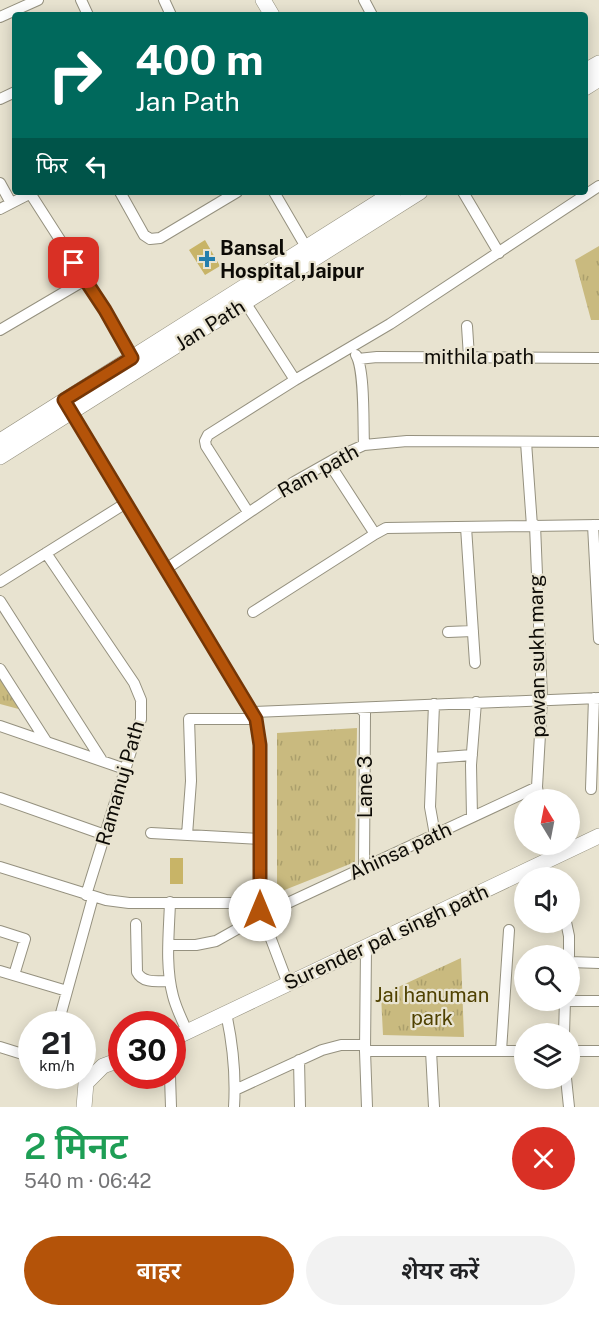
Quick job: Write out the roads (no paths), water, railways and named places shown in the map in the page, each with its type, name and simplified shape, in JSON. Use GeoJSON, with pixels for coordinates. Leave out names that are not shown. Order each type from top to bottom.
{"type":"FeatureCollection","features":[{"type":"Feature","properties":{"kind":"street"},"geometry":{"type":"LineString","coordinates":[[0,17],[38,0]]}},
{"type":"Feature","properties":{"kind":"street"},"geometry":{"type":"LineString","coordinates":[[0,183],[12,203]]}},
{"type":"Feature","properties":{"kind":"street"},"geometry":{"type":"LineString","coordinates":[[0,209],[28,195]]}},
{"type":"Feature","properties":{"kind":"street"},"geometry":{"type":"LineString","coordinates":[[33,195],[132,358]]}},
{"type":"Feature","properties":{"kind":"street"},"geometry":{"type":"LineString","coordinates":[[122,195],[144,235],[150,239],[160,238],[232,195]]}},
{"type":"Feature","properties":{"kind":"street"},"geometry":{"type":"LineString","coordinates":[[276,195],[306,247]]}},
{"type":"Feature","properties":{"kind":"street","name":"Jan Path"},"geometry":{"type":"LineString","coordinates":[[0,458],[132,358],[389,195]]}},
{"type":"Feature","properties":{"kind":"street","name":"Jan Path"},"geometry":{"type":"LineString","coordinates":[[0,441],[68,406],[245,302],[373,205],[409,195]]}},
{"type":"Feature","properties":{"kind":"street"},"geometry":{"type":"LineString","coordinates":[[465,195],[499,253]]}},
{"type":"Feature","properties":{"kind":"street"},"geometry":{"type":"LineString","coordinates":[[248,512],[206,446],[208,435],[390,324],[586,195]]}},
{"type":"Feature","properties":{"kind":"street"},"geometry":{"type":"LineString","coordinates":[[0,330],[85,280]]}},
{"type":"Feature","properties":{"kind":"street"},"geometry":{"type":"LineString","coordinates":[[245,302],[295,380]]}},
{"type":"Feature","properties":{"kind":"street"},"geometry":{"type":"LineString","coordinates":[[467,326],[469,357]]}},
{"type":"Feature","properties":{"kind":"street"},"geometry":{"type":"LineString","coordinates":[[351,347],[358,359],[364,445]]}},
{"type":"Feature","properties":{"kind":"street","name":"mithila path"},"geometry":{"type":"LineString","coordinates":[[358,359],[377,357],[599,358]]}},
{"type":"Feature","properties":{"kind":"street"},"geometry":{"type":"LineString","coordinates":[[68,406],[254,715],[260,745],[261,909],[288,984]]}},
{"type":"Feature","properties":{"kind":"street","name":"Ram path"},"geometry":{"type":"LineString","coordinates":[[166,569],[294,482],[364,445],[407,441],[599,442]]}},
{"type":"Feature","properties":{"kind":"street","name":"pawan sukh marg"},"geometry":{"type":"LineString","coordinates":[[526,442],[534,525],[542,699],[537,787]]}},
{"type":"Feature","properties":{"kind":"street"},"geometry":{"type":"LineString","coordinates":[[329,463],[375,534]]}},
{"type":"Feature","properties":{"kind":"street"},"geometry":{"type":"LineString","coordinates":[[0,582],[126,503]]}},
{"type":"Feature","properties":{"kind":"street"},"geometry":{"type":"LineString","coordinates":[[253,612],[386,528],[596,525],[599,639]]}},
{"type":"Feature","properties":{"kind":"street"},"geometry":{"type":"LineString","coordinates":[[466,527],[475,663]]}},
{"type":"Feature","properties":{"kind":"street","name":"Ramanuj Path"},"geometry":{"type":"LineString","coordinates":[[46,553],[134,683],[141,700],[141,719],[105,835],[62,1011]]}},
{"type":"Feature","properties":{"kind":"street"},"geometry":{"type":"LineString","coordinates":[[0,601],[101,759]]}},
{"type":"Feature","properties":{"kind":"street"},"geometry":{"type":"LineString","coordinates":[[448,632],[473,631]]}},
{"type":"Feature","properties":{"kind":"street"},"geometry":{"type":"LineString","coordinates":[[0,669],[46,741]]}},
{"type":"Feature","properties":{"kind":"street"},"geometry":{"type":"LineString","coordinates":[[187,835],[191,781],[189,719],[434,704],[597,698],[591,789]]}},
{"type":"Feature","properties":{"kind":"street"},"geometry":{"type":"LineString","coordinates":[[472,817],[472,755],[476,702]]}},
{"type":"Feature","properties":{"kind":"street"},"geometry":{"type":"LineString","coordinates":[[434,704],[430,807],[435,835]]}},
{"type":"Feature","properties":{"kind":"street","name":"Lane 3"},"geometry":{"type":"LineString","coordinates":[[360,708],[365,713],[364,868]]}},
{"type":"Feature","properties":{"kind":"street"},"geometry":{"type":"LineString","coordinates":[[0,726],[125,769]]}},
{"type":"Feature","properties":{"kind":"street"},"geometry":{"type":"LineString","coordinates":[[432,758],[472,755]]}},
{"type":"Feature","properties":{"kind":"street","name":"Ahinsa path"},"geometry":{"type":"LineString","coordinates":[[169,945],[196,945],[216,941],[261,909],[364,868],[537,787]]}},
{"type":"Feature","properties":{"kind":"street"},"geometry":{"type":"LineString","coordinates":[[0,798],[105,835]]}},
{"type":"Feature","properties":{"kind":"street"},"geometry":{"type":"LineString","coordinates":[[151,833],[260,838]]}},
{"type":"Feature","properties":{"kind":"street","name":"Surender pal singh path"},"geometry":{"type":"LineString","coordinates":[[187,1031],[599,836]]}},
{"type":"Feature","properties":{"kind":"street"},"geometry":{"type":"LineString","coordinates":[[0,867],[89,896],[129,903],[170,902],[261,909]]}},
{"type":"Feature","properties":{"kind":"street"},"geometry":{"type":"LineString","coordinates":[[170,902],[170,981],[187,1031]]}},
{"type":"Feature","properties":{"kind":"street"},"geometry":{"type":"LineString","coordinates":[[136,924],[137,972],[140,978],[145,981],[170,981]]}},
{"type":"Feature","properties":{"kind":"street"},"geometry":{"type":"LineString","coordinates":[[501,1051],[508,930]]}},
{"type":"Feature","properties":{"kind":"street"},"geometry":{"type":"LineString","coordinates":[[0,931],[25,939],[14,975]]}},
{"type":"Feature","properties":{"kind":"street"},"geometry":{"type":"LineString","coordinates":[[366,947],[367,1107]]}},
{"type":"Feature","properties":{"kind":"street"},"geometry":{"type":"LineString","coordinates":[[580,962],[599,963]]}},
{"type":"Feature","properties":{"kind":"street"},"geometry":{"type":"LineString","coordinates":[[0,971],[68,991]]}},
{"type":"Feature","properties":{"kind":"street"},"geometry":{"type":"LineString","coordinates":[[580,1001],[599,1001]]}},
{"type":"Feature","properties":{"kind":"street"},"geometry":{"type":"LineString","coordinates":[[226,1013],[233,1044],[234,1107]]}},
{"type":"Feature","properties":{"kind":"street"},"geometry":{"type":"LineString","coordinates":[[235,1090],[322,1050],[341,1045],[432,1051],[514,1051]]}},
{"type":"Feature","properties":{"kind":"street"},"geometry":{"type":"LineString","coordinates":[[0,1047],[18,1053]]}},
{"type":"Feature","properties":{"kind":"street"},"geometry":{"type":"LineString","coordinates":[[432,1051],[434,1107]]}},
{"type":"Feature","properties":{"kind":"street"},"geometry":{"type":"LineString","coordinates":[[580,1051],[599,1051]]}},
{"type":"Feature","properties":{"kind":"street"},"geometry":{"type":"LineString","coordinates":[[299,1060],[300,1107]]}},
{"type":"Feature","properties":{"kind":"street"},"geometry":{"type":"LineString","coordinates":[[82,1089],[84,1107]]}},
{"type":"Feature","properties":{"kind":"street"},"geometry":{"type":"LineString","coordinates":[[170,1089],[171,1107]]}},
{"type":"Feature","properties":{"kind":"street"},"geometry":{"type":"LineString","coordinates":[[567,1089],[569,1107]]}},
{"type":"Feature","properties":{"kind":"place","name":"Bansal Hospital,Jaipur"},"geometry":{"type":"Point","coordinates":[207,259]}},
{"type":"Feature","properties":{"kind":"park label","name":"Jai hanuman park"},"geometry":{"type":"Point","coordinates":[432,1006]}}]}
